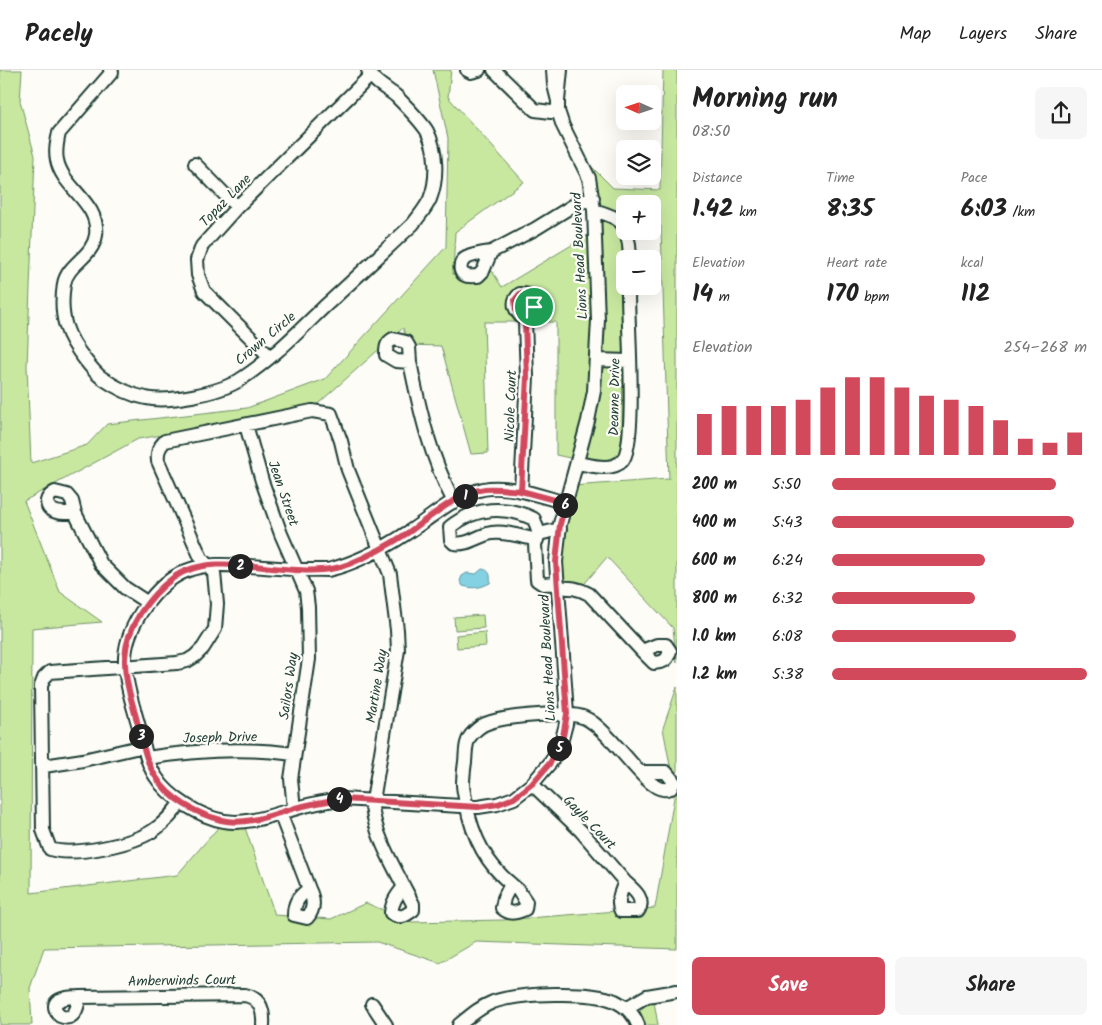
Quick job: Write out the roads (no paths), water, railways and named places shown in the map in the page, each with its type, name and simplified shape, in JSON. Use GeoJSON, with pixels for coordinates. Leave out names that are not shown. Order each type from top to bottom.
{"type":"FeatureCollection","features":[{"type":"Feature","properties":{"kind":"street"},"geometry":{"type":"LineString","coordinates":[[467,70],[471,72],[479,70]]}},
{"type":"Feature","properties":{"kind":"street"},"geometry":{"type":"LineString","coordinates":[[494,70],[535,110],[542,112],[558,106]]}},
{"type":"Feature","properties":{"kind":"street","name":"Lions Head Boulevard"},"geometry":{"type":"LineString","coordinates":[[553,70],[554,85],[563,126],[589,178],[594,204],[598,320],[594,391],[560,529],[556,562],[567,714],[559,750],[532,784],[514,798],[498,804],[467,806],[342,799],[252,820],[230,822],[208,816],[181,802],[155,777],[146,752],[129,687],[125,657],[128,641],[135,624],[148,603],[174,577],[185,571],[208,565],[328,570],[347,565],[380,549],[468,494],[484,489],[521,491],[566,503]]}},
{"type":"Feature","properties":{"kind":"street","name":"Lions Head Boulevard"},"geometry":{"type":"LineString","coordinates":[[558,106],[561,70]]}},
{"type":"Feature","properties":{"kind":"street","name":"Crown Circle"},"geometry":{"type":"LineString","coordinates":[[112,71],[59,134],[56,146],[57,160],[62,174],[84,200],[92,216],[96,234],[88,252],[70,269],[64,283],[63,313],[68,336],[97,374],[113,386],[147,399],[187,397],[217,390],[237,381],[270,357],[412,224],[430,199],[433,187],[435,154],[426,129],[396,96],[369,73]]}},
{"type":"Feature","properties":{"kind":"street","name":"Topaz Lane"},"geometry":{"type":"LineString","coordinates":[[270,357],[204,291],[198,275],[197,260],[202,246],[236,207],[369,73]]}},
{"type":"Feature","properties":{"kind":"street"},"geometry":{"type":"LineString","coordinates":[[195,164],[236,207]]}},
{"type":"Feature","properties":{"kind":"street"},"geometry":{"type":"LineString","coordinates":[[491,252],[535,229],[574,205],[594,204],[616,218]]}},
{"type":"Feature","properties":{"kind":"street","name":"Deanne Drive"},"geometry":{"type":"LineString","coordinates":[[577,462],[592,466],[616,465],[622,461],[627,453],[630,422],[628,295]]}},
{"type":"Feature","properties":{"kind":"street","name":"Nicole Court"},"geometry":{"type":"LineString","coordinates":[[521,491],[527,377],[525,322]]}},
{"type":"Feature","properties":{"kind":"street"},"geometry":{"type":"LineString","coordinates":[[596,360],[629,361]]}},
{"type":"Feature","properties":{"kind":"street"},"geometry":{"type":"LineString","coordinates":[[410,362],[421,418],[432,456],[454,502]]}},
{"type":"Feature","properties":{"kind":"street","name":"Martine Way"},"geometry":{"type":"LineString","coordinates":[[246,425],[312,411],[331,414],[348,470],[390,574],[398,650],[372,807],[374,825],[404,887]]}},
{"type":"Feature","properties":{"kind":"street"},"geometry":{"type":"LineString","coordinates":[[181,802],[168,819],[153,831],[135,840],[78,851],[57,852],[50,849],[43,830],[42,686],[44,678],[50,672],[177,663],[187,661],[203,648],[215,630],[217,604],[214,573],[201,558],[157,455],[160,446],[166,441],[246,425]]}},
{"type":"Feature","properties":{"kind":"street","name":"Jean Street"},"geometry":{"type":"LineString","coordinates":[[246,425],[278,526],[298,569]]}},
{"type":"Feature","properties":{"kind":"street"},"geometry":{"type":"LineString","coordinates":[[560,529],[538,537],[495,532],[465,544],[458,544],[451,540],[450,528],[468,515],[487,510],[501,510],[534,519],[538,537],[535,544],[537,580],[543,584],[581,589],[589,594],[642,650]]}},
{"type":"Feature","properties":{"kind":"street"},"geometry":{"type":"LineString","coordinates":[[75,513],[101,564],[125,588],[148,603]]}},
{"type":"Feature","properties":{"kind":"street","name":"Sailors Way"},"geometry":{"type":"LineString","coordinates":[[294,809],[291,779],[309,659],[308,607],[306,591],[298,569]]}},
{"type":"Feature","properties":{"kind":"street"},"geometry":{"type":"LineString","coordinates":[[511,884],[482,851],[471,826],[463,786],[467,741],[471,734],[482,725],[494,721],[567,714],[581,716],[588,719],[605,734],[641,772]]}},
{"type":"Feature","properties":{"kind":"street","name":"Joseph Drive"},"geometry":{"type":"LineString","coordinates":[[44,766],[146,752],[207,750],[294,754]]}},
{"type":"Feature","properties":{"kind":"street","name":"Gayle Court"},"geometry":{"type":"LineString","coordinates":[[532,784],[581,832],[626,882]]}},
{"type":"Feature","properties":{"kind":"street"},"geometry":{"type":"LineString","coordinates":[[280,813],[309,889]]}},
{"type":"Feature","properties":{"kind":"street"},"geometry":{"type":"LineString","coordinates":[[626,1008],[647,996],[677,991]]}},
{"type":"Feature","properties":{"kind":"street"},"geometry":{"type":"LineString","coordinates":[[458,1025],[492,1002],[528,995],[551,994],[601,997],[613,1000],[626,1008],[638,1025]]}},
{"type":"Feature","properties":{"kind":"street","name":"Amberwinds Court"},"geometry":{"type":"LineString","coordinates":[[79,997],[244,995],[256,999],[260,1005],[263,1011],[263,1025]]}},
{"type":"Feature","properties":{"kind":"street"},"geometry":{"type":"LineString","coordinates":[[372,1004],[386,1025]]}},
{"type":"Feature","properties":{"kind":"water"},"geometry":{"type":"Polygon","coordinates":[[[482,569],[487,570],[489,573],[490,583],[476,588],[463,586],[460,581],[462,576],[467,573],[476,574],[482,569]]]}}]}
